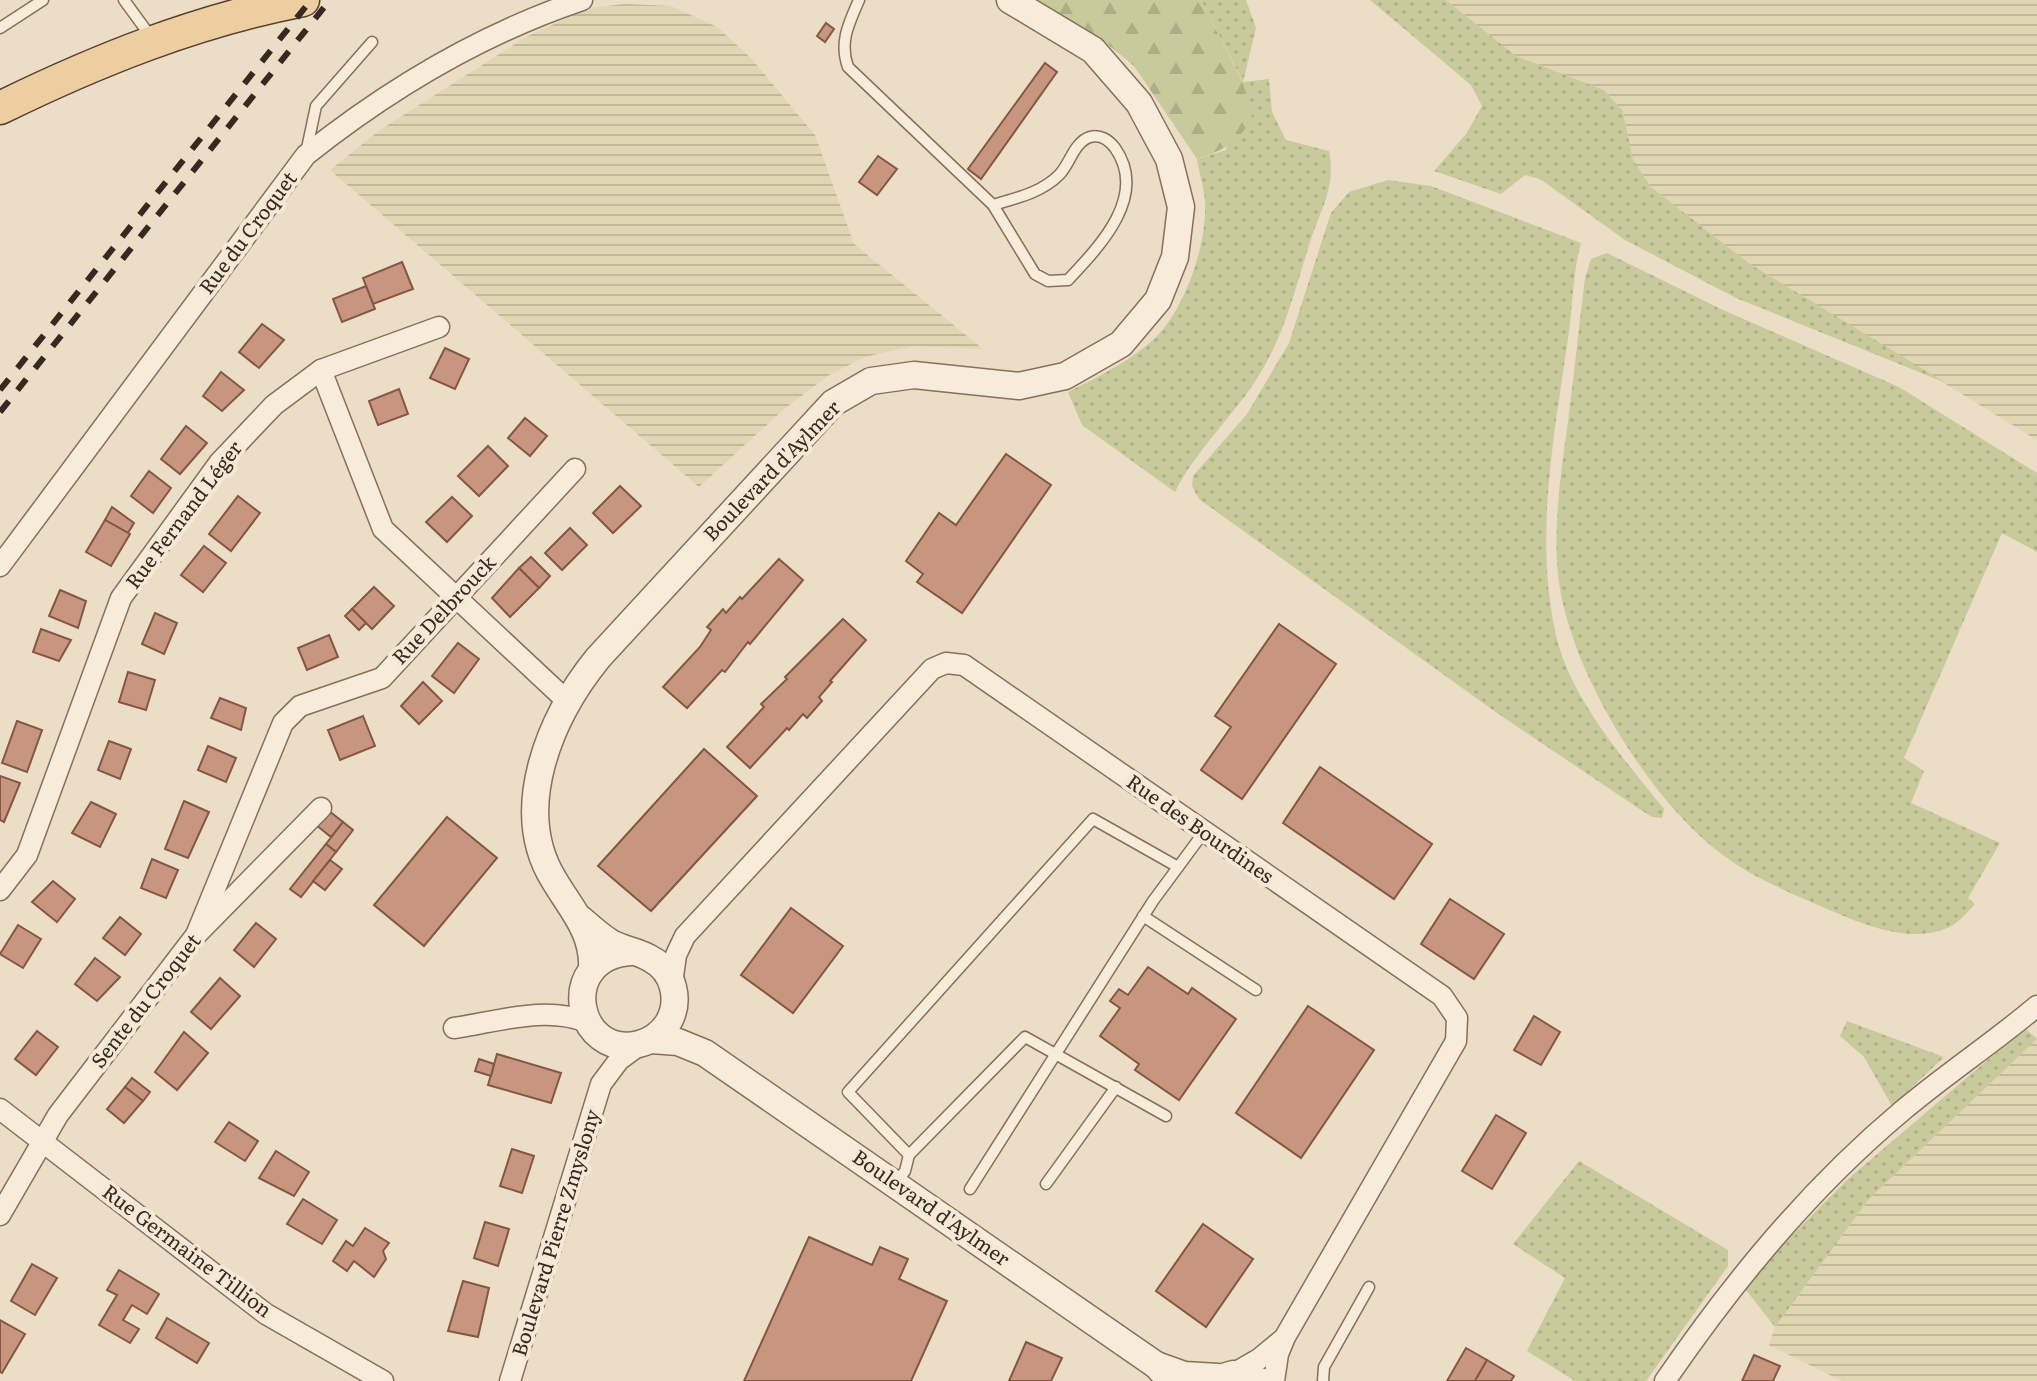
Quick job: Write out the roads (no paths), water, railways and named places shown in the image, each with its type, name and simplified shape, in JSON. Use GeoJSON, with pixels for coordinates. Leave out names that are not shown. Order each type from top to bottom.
{"type":"FeatureCollection","features":[{"type":"Feature","properties":{"kind":"main road"},"geometry":{"type":"LineString","coordinates":[[0,108],[81,69],[154,40],[210,22],[303,0]]}},
{"type":"Feature","properties":{"kind":"street","name":"Rue du Croquet"},"geometry":{"type":"LineString","coordinates":[[0,566],[306,155],[353,118],[427,71],[511,24],[582,0]]}},
{"type":"Feature","properties":{"kind":"street","name":"Boulevard d'Aylmer"},"geometry":{"type":"LineString","coordinates":[[587,978],[588,937],[551,877],[537,834],[536,788],[544,753],[567,701],[598,658],[833,403],[871,381],[914,375],[1019,386],[1065,376],[1121,344],[1158,300],[1175,257],[1181,207],[1169,159],[1139,103],[1093,50],[1010,0]]}},
{"type":"Feature","properties":{"kind":"street","name":"Rue Fernand Léger"},"geometry":{"type":"LineString","coordinates":[[0,890],[27,855],[121,598],[219,463],[274,405],[321,370],[439,327]]}},
{"type":"Feature","properties":{"kind":"street"},"geometry":{"type":"LineString","coordinates":[[321,370],[383,529],[567,701]]}},
{"type":"Feature","properties":{"kind":"street","name":"Rue Delbrouck"},"geometry":{"type":"LineString","coordinates":[[196,935],[283,723],[300,706],[382,678],[575,469]]}},
{"type":"Feature","properties":{"kind":"street","name":"Rue des Bourdines"},"geometry":{"type":"LineString","coordinates":[[673,994],[676,955],[685,936],[932,669],[946,663],[964,665],[1442,996],[1457,1018],[1456,1041],[1285,1337],[1278,1354],[1274,1381]]}},
{"type":"Feature","properties":{"kind":"street","name":"Sente du Croquet"},"geometry":{"type":"LineString","coordinates":[[0,1215],[58,1115],[196,935],[321,808]]}},
{"type":"Feature","properties":{"kind":"street","name":"Boulevard d'Aylmer"},"geometry":{"type":"LineString","coordinates":[[579,918],[598,934],[635,953]]}},
{"type":"Feature","properties":{"kind":"street","name":"Rue des Bourdines"},"geometry":{"type":"LineString","coordinates":[[635,953],[660,949],[685,936]]}},
{"type":"Feature","properties":{"kind":"street"},"geometry":{"type":"LineString","coordinates":[[454,1028],[538,1014],[568,1015],[619,1045],[646,1042],[667,1025],[673,994],[660,965],[635,953],[610,956],[567,1001],[538,1014]]}},
{"type":"Feature","properties":{"kind":"street"},"geometry":{"type":"LineString","coordinates":[[587,978],[583,1010],[594,1029]]}},
{"type":"Feature","properties":{"kind":"street","name":"Boulevard d'Aylmer"},"geometry":{"type":"LineString","coordinates":[[673,994],[687,1030],[705,1053]]}},
{"type":"Feature","properties":{"kind":"street"},"geometry":{"type":"LineString","coordinates":[[1665,1381],[1727,1292],[1805,1203],[1901,1112],[2037,1006]]}},
{"type":"Feature","properties":{"kind":"street","name":"Boulevard Pierre Zmyslony"},"geometry":{"type":"LineString","coordinates":[[594,1029],[601,1084]]}},
{"type":"Feature","properties":{"kind":"street","name":"Boulevard d'Aylmer"},"geometry":{"type":"LineString","coordinates":[[646,1042],[678,1042],[705,1053],[896,1183],[1163,1373],[1260,1381]]}},
{"type":"Feature","properties":{"kind":"street","name":"Boulevard Pierre Zmyslony"},"geometry":{"type":"LineString","coordinates":[[510,1381],[601,1084],[619,1060],[646,1042]]}},
{"type":"Feature","properties":{"kind":"street","name":"Rue Germaine Tillion"},"geometry":{"type":"LineString","coordinates":[[0,1109],[266,1314],[383,1381]]}},
{"type":"Feature","properties":{"kind":"street","name":"Rue des Bourdines"},"geometry":{"type":"LineString","coordinates":[[1220,1377],[1259,1359],[1285,1337]]}},
{"type":"Feature","properties":{"kind":"lane"},"geometry":{"type":"LineString","coordinates":[[0,28],[43,0]]}},
{"type":"Feature","properties":{"kind":"lane"},"geometry":{"type":"LineString","coordinates":[[124,0],[154,40]]}},
{"type":"Feature","properties":{"kind":"lane"},"geometry":{"type":"LineString","coordinates":[[859,0],[845,33],[842,52],[848,67],[993,205],[1035,274],[1048,281],[1068,280],[1109,238],[1125,193],[1125,167],[1114,147],[1104,137],[1092,136],[1083,141],[1059,175],[1030,194],[993,205]]}},
{"type":"Feature","properties":{"kind":"lane"},"geometry":{"type":"LineString","coordinates":[[306,155],[316,106],[372,42]]}},
{"type":"Feature","properties":{"kind":"lane"},"geometry":{"type":"LineString","coordinates":[[909,1155],[848,1092],[1093,819],[1178,867]]}},
{"type":"Feature","properties":{"kind":"lane"},"geometry":{"type":"LineString","coordinates":[[970,1189],[1143,916],[1204,832]]}},
{"type":"Feature","properties":{"kind":"lane"},"geometry":{"type":"LineString","coordinates":[[1143,916],[1256,990]]}},
{"type":"Feature","properties":{"kind":"lane"},"geometry":{"type":"LineString","coordinates":[[896,1183],[905,1171],[909,1155],[1025,1037],[1166,1116]]}},
{"type":"Feature","properties":{"kind":"lane"},"geometry":{"type":"LineString","coordinates":[[1046,1184],[1116,1087]]}},
{"type":"Feature","properties":{"kind":"lane"},"geometry":{"type":"LineString","coordinates":[[1323,1381],[1324,1367],[1369,1287]]}},
{"type":"Feature","properties":{"kind":"railway"},"geometry":{"type":"LineString","coordinates":[[0,390],[311,0]]}},
{"type":"Feature","properties":{"kind":"railway"},"geometry":{"type":"LineString","coordinates":[[0,412],[330,0]]}}]}
